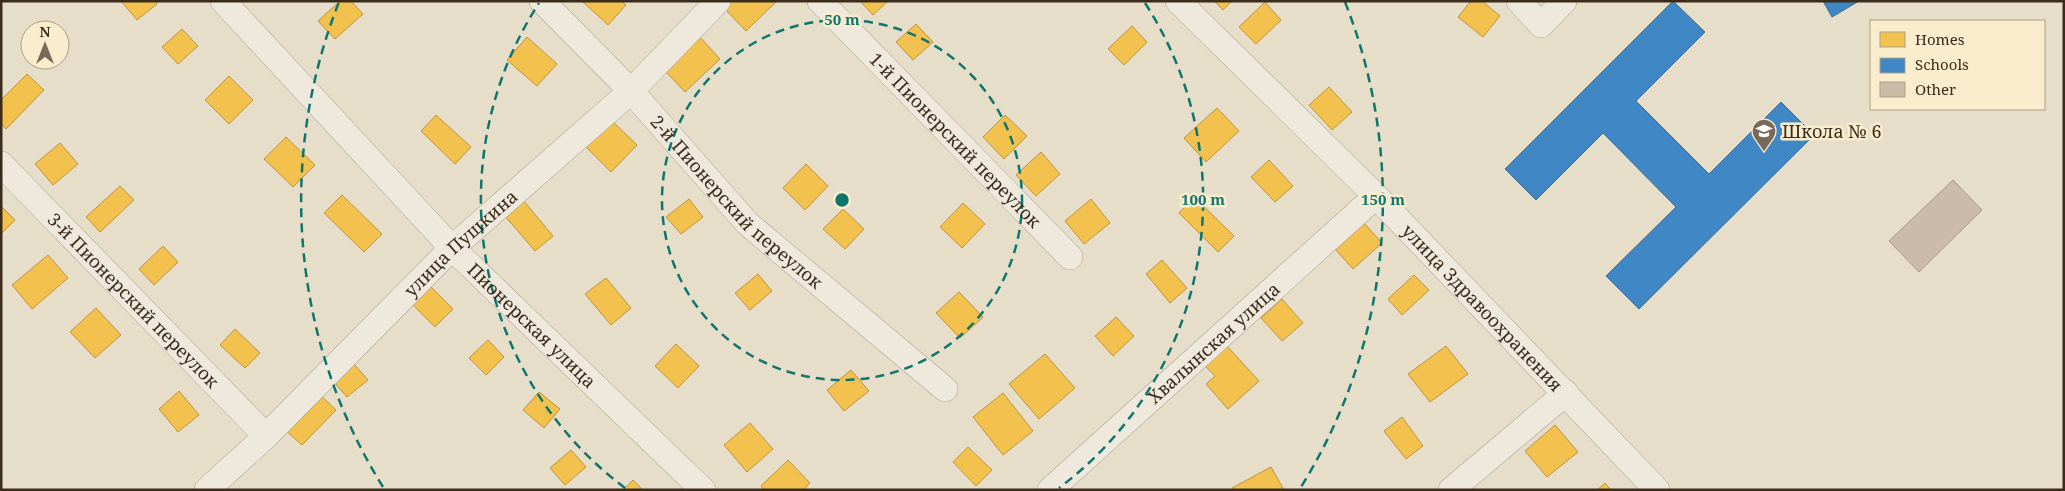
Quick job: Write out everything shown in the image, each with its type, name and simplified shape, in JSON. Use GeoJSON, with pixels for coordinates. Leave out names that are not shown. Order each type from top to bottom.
{"type":"FeatureCollection","features":[{"type":"Feature","properties":{"kind":"street","name":"Пионерская улица"},"geometry":{"type":"LineString","coordinates":[[223,1],[452,248],[703,490]]}},
{"type":"Feature","properties":{"kind":"street","name":"2-й Пионерский переулок"},"geometry":{"type":"LineString","coordinates":[[542,1],[631,91],[748,224],[945,389]]}},
{"type":"Feature","properties":{"kind":"street","name":"улица Пушкина"},"geometry":{"type":"LineString","coordinates":[[207,490],[266,436],[452,248],[631,91],[718,1]]}},
{"type":"Feature","properties":{"kind":"street","name":"1-й Пионерский переулок"},"geometry":{"type":"LineString","coordinates":[[820,1],[1070,257]]}},
{"type":"Feature","properties":{"kind":"street","name":"улица Здравоохранения"},"geometry":{"type":"LineString","coordinates":[[1178,1],[1376,196],[1658,490]]}},
{"type":"Feature","properties":{"kind":"street"},"geometry":{"type":"LineString","coordinates":[[1519,1],[1541,24],[1564,1]]}},
{"type":"Feature","properties":{"kind":"street","name":"3-й Пионерский переулок"},"geometry":{"type":"LineString","coordinates":[[1,164],[266,436]]}},
{"type":"Feature","properties":{"kind":"street","name":"Хвалынская улица"},"geometry":{"type":"LineString","coordinates":[[1050,490],[1376,196]]}},
{"type":"Feature","properties":{"kind":"street"},"geometry":{"type":"LineString","coordinates":[[1451,490],[1566,393]]}},
{"type":"Feature","properties":{"kind":"building: Homes"},"geometry":{"type":"Polygon","coordinates":[[[121,1],[155,1],[157,4],[137,20],[121,1]]]}},
{"type":"Feature","properties":{"kind":"building: Homes"},"geometry":{"type":"Polygon","coordinates":[[[340,1],[351,1],[363,14],[335,39],[318,21],[340,1]]]}},
{"type":"Feature","properties":{"kind":"building: Homes"},"geometry":{"type":"Polygon","coordinates":[[[582,1],[621,1],[626,5],[608,25],[582,1]]]}},
{"type":"Feature","properties":{"kind":"building: Homes"},"geometry":{"type":"Polygon","coordinates":[[[731,1],[777,1],[746,31],[724,8],[731,1]]]}},
{"type":"Feature","properties":{"kind":"building: Homes"},"geometry":{"type":"Polygon","coordinates":[[[860,1],[888,1],[873,15],[860,1]]]}},
{"type":"Feature","properties":{"kind":"building: Homes"},"geometry":{"type":"Polygon","coordinates":[[[1214,1],[1232,1],[1223,10],[1214,1]]]}},
{"type":"Feature","properties":{"kind":"building: Homes"},"geometry":{"type":"Polygon","coordinates":[[[1471,1],[1482,1],[1500,16],[1483,37],[1458,17],[1471,1]]]}},
{"type":"Feature","properties":{"kind":"building: Homes"},"geometry":{"type":"Polygon","coordinates":[[[1265,2],[1281,20],[1256,44],[1239,27],[1265,2]]]}},
{"type":"Feature","properties":{"kind":"building: Homes"},"geometry":{"type":"Polygon","coordinates":[[[916,24],[933,42],[913,60],[896,42],[916,24]]]}},
{"type":"Feature","properties":{"kind":"building: Homes"},"geometry":{"type":"Polygon","coordinates":[[[1132,26],[1147,42],[1124,65],[1108,49],[1132,26]]]}},
{"type":"Feature","properties":{"kind":"building: Homes"},"geometry":{"type":"Polygon","coordinates":[[[182,29],[198,46],[178,64],[162,47],[182,29]]]}},
{"type":"Feature","properties":{"kind":"building: Homes"},"geometry":{"type":"Polygon","coordinates":[[[527,37],[557,64],[537,86],[507,60],[527,37]]]}},
{"type":"Feature","properties":{"kind":"building: Homes"},"geometry":{"type":"Polygon","coordinates":[[[700,37],[720,59],[685,92],[664,70],[700,37]]]}},
{"type":"Feature","properties":{"kind":"building: Homes"},"geometry":{"type":"Polygon","coordinates":[[[27,74],[44,90],[6,129],[1,124],[1,100],[27,74]]]}},
{"type":"Feature","properties":{"kind":"building: Homes"},"geometry":{"type":"Polygon","coordinates":[[[229,76],[253,100],[229,124],[205,100],[229,76]]]}},
{"type":"Feature","properties":{"kind":"building: Homes"},"geometry":{"type":"Polygon","coordinates":[[[1329,87],[1352,112],[1332,130],[1309,105],[1329,87]]]}},
{"type":"Feature","properties":{"kind":"building: Homes"},"geometry":{"type":"Polygon","coordinates":[[[1217,108],[1239,131],[1206,162],[1184,138],[1217,108]]]}},
{"type":"Feature","properties":{"kind":"building: Homes"},"geometry":{"type":"Polygon","coordinates":[[[436,115],[471,147],[455,164],[421,131],[436,115]]]}},
{"type":"Feature","properties":{"kind":"building: Homes"},"geometry":{"type":"Polygon","coordinates":[[[1005,115],[1027,136],[1004,159],[983,137],[1005,115]]]}},
{"type":"Feature","properties":{"kind":"building: Homes"},"geometry":{"type":"Polygon","coordinates":[[[611,120],[637,145],[611,172],[585,146],[611,120]]]}},
{"type":"Feature","properties":{"kind":"building: Homes"},"geometry":{"type":"Polygon","coordinates":[[[286,137],[315,165],[293,187],[264,159],[286,137]]]}},
{"type":"Feature","properties":{"kind":"building: Homes"},"geometry":{"type":"Polygon","coordinates":[[[60,143],[78,164],[53,185],[35,164],[60,143]]]}},
{"type":"Feature","properties":{"kind":"building: Homes"},"geometry":{"type":"Polygon","coordinates":[[[1041,152],[1060,174],[1036,196],[1016,175],[1041,152]]]}},
{"type":"Feature","properties":{"kind":"building: Homes"},"geometry":{"type":"Polygon","coordinates":[[[1269,160],[1293,186],[1275,202],[1251,177],[1269,160]]]}},
{"type":"Feature","properties":{"kind":"building: Homes"},"geometry":{"type":"Polygon","coordinates":[[[806,164],[828,186],[805,210],[783,188],[806,164]]]}},
{"type":"Feature","properties":{"kind":"building: Homes"},"geometry":{"type":"Polygon","coordinates":[[[120,186],[134,200],[100,232],[86,217],[120,186]]]}},
{"type":"Feature","properties":{"kind":"building: Homes"},"geometry":{"type":"Polygon","coordinates":[[[342,195],[382,234],[364,252],[324,213],[342,195]]]}},
{"type":"Feature","properties":{"kind":"building: Homes"},"geometry":{"type":"Polygon","coordinates":[[[1194,197],[1234,236],[1218,252],[1179,213],[1194,197]]]}},
{"type":"Feature","properties":{"kind":"building: Homes"},"geometry":{"type":"Polygon","coordinates":[[[689,199],[703,217],[681,234],[666,217],[689,199]]]}},
{"type":"Feature","properties":{"kind":"building: Homes"},"geometry":{"type":"Polygon","coordinates":[[[1091,199],[1110,223],[1084,244],[1065,221],[1091,199]]]}},
{"type":"Feature","properties":{"kind":"building: Homes"},"geometry":{"type":"Polygon","coordinates":[[[523,200],[553,236],[535,251],[504,215],[523,200]]]}},
{"type":"Feature","properties":{"kind":"building: Homes"},"geometry":{"type":"Polygon","coordinates":[[[963,203],[985,224],[962,248],[940,227],[963,203]]]}},
{"type":"Feature","properties":{"kind":"building: Homes"},"geometry":{"type":"Polygon","coordinates":[[[1,206],[15,220],[1,234],[1,206]]]}},
{"type":"Feature","properties":{"kind":"building: Homes"},"geometry":{"type":"Polygon","coordinates":[[[843,209],[864,229],[845,249],[823,229],[843,209]]]}},
{"type":"Feature","properties":{"kind":"building: Homes"},"geometry":{"type":"Polygon","coordinates":[[[1364,223],[1382,243],[1353,269],[1335,249],[1364,223]]]}},
{"type":"Feature","properties":{"kind":"building: Homes"},"geometry":{"type":"Polygon","coordinates":[[[163,246],[178,262],[154,285],[139,269],[163,246]]]}},
{"type":"Feature","properties":{"kind":"building: Homes"},"geometry":{"type":"Polygon","coordinates":[[[48,255],[68,278],[32,309],[12,285],[48,255]]]}},
{"type":"Feature","properties":{"kind":"building: Homes"},"geometry":{"type":"Polygon","coordinates":[[[1162,260],[1187,288],[1170,303],[1146,274],[1162,260]]]}},
{"type":"Feature","properties":{"kind":"building: Homes"},"geometry":{"type":"Polygon","coordinates":[[[758,274],[772,291],[750,310],[735,293],[758,274]]]}},
{"type":"Feature","properties":{"kind":"building: Homes"},"geometry":{"type":"Polygon","coordinates":[[[1414,275],[1429,290],[1402,315],[1388,299],[1414,275]]]}},
{"type":"Feature","properties":{"kind":"building: Homes"},"geometry":{"type":"Polygon","coordinates":[[[606,278],[631,308],[611,325],[585,294],[606,278]]]}},
{"type":"Feature","properties":{"kind":"building: Homes"},"geometry":{"type":"Polygon","coordinates":[[[431,287],[453,309],[435,327],[413,305],[431,287]]]}},
{"type":"Feature","properties":{"kind":"building: Homes"},"geometry":{"type":"Polygon","coordinates":[[[959,292],[983,317],[960,338],[936,313],[959,292]]]}},
{"type":"Feature","properties":{"kind":"building: Homes"},"geometry":{"type":"Polygon","coordinates":[[[1282,299],[1303,323],[1282,341],[1261,318],[1282,299]]]}},
{"type":"Feature","properties":{"kind":"building: Homes"},"geometry":{"type":"Polygon","coordinates":[[[96,308],[121,335],[95,358],[70,332],[96,308]]]}},
{"type":"Feature","properties":{"kind":"building: Homes"},"geometry":{"type":"Polygon","coordinates":[[[1116,317],[1134,336],[1113,356],[1095,336],[1116,317]]]}},
{"type":"Feature","properties":{"kind":"building: Homes"},"geometry":{"type":"Polygon","coordinates":[[[235,329],[260,353],[245,368],[220,345],[235,329]]]}},
{"type":"Feature","properties":{"kind":"building: Homes"},"geometry":{"type":"Polygon","coordinates":[[[488,340],[504,357],[486,375],[469,358],[488,340]]]}},
{"type":"Feature","properties":{"kind":"building: Homes"},"geometry":{"type":"Polygon","coordinates":[[[676,344],[699,366],[678,388],[655,366],[676,344]]]}},
{"type":"Feature","properties":{"kind":"building: Homes"},"geometry":{"type":"Polygon","coordinates":[[[1227,346],[1259,381],[1228,409],[1206,384],[1215,376],[1205,366],[1227,346]]]}},
{"type":"Feature","properties":{"kind":"building: Homes"},"geometry":{"type":"Polygon","coordinates":[[[1446,346],[1468,374],[1430,402],[1408,374],[1446,346]]]}},
{"type":"Feature","properties":{"kind":"building: Homes"},"geometry":{"type":"Polygon","coordinates":[[[1045,354],[1075,388],[1039,419],[1009,384],[1045,354]]]}},
{"type":"Feature","properties":{"kind":"building: Homes"},"geometry":{"type":"Polygon","coordinates":[[[353,363],[368,380],[347,397],[333,381],[353,363]]]}},
{"type":"Feature","properties":{"kind":"building: Homes"},"geometry":{"type":"Polygon","coordinates":[[[851,370],[869,391],[844,411],[827,390],[851,370]]]}},
{"type":"Feature","properties":{"kind":"building: Homes"},"geometry":{"type":"Polygon","coordinates":[[[179,391],[199,415],[178,432],[159,409],[179,391]]]}},
{"type":"Feature","properties":{"kind":"building: Homes"},"geometry":{"type":"Polygon","coordinates":[[[539,392],[560,409],[544,428],[523,410],[539,392]]]}},
{"type":"Feature","properties":{"kind":"building: Homes"},"geometry":{"type":"Polygon","coordinates":[[[318,393],[336,410],[302,445],[284,429],[318,393]]]}},
{"type":"Feature","properties":{"kind":"building: Homes"},"geometry":{"type":"Polygon","coordinates":[[[1003,393],[1033,431],[1003,455],[973,417],[1003,393]]]}},
{"type":"Feature","properties":{"kind":"building: Homes"},"geometry":{"type":"Polygon","coordinates":[[[1402,417],[1423,446],[1406,459],[1384,431],[1402,417]]]}},
{"type":"Feature","properties":{"kind":"building: Homes"},"geometry":{"type":"Polygon","coordinates":[[[750,423],[773,449],[747,472],[724,445],[750,423]]]}},
{"type":"Feature","properties":{"kind":"building: Homes"},"geometry":{"type":"Polygon","coordinates":[[[1555,425],[1578,452],[1547,477],[1525,451],[1555,425]]]}},
{"type":"Feature","properties":{"kind":"building: Homes"},"geometry":{"type":"Polygon","coordinates":[[[968,447],[992,470],[976,486],[953,462],[968,447]]]}},
{"type":"Feature","properties":{"kind":"building: Homes"},"geometry":{"type":"Polygon","coordinates":[[[571,450],[586,467],[565,485],[550,468],[571,450]]]}},
{"type":"Feature","properties":{"kind":"building: Homes"},"geometry":{"type":"Polygon","coordinates":[[[788,460],[810,483],[803,490],[764,490],[761,486],[788,460]]]}},
{"type":"Feature","properties":{"kind":"building: Homes"},"geometry":{"type":"Polygon","coordinates":[[[1271,467],[1284,490],[1233,490],[1232,488],[1271,467]]]}},
{"type":"Feature","properties":{"kind":"building: Homes"},"geometry":{"type":"Polygon","coordinates":[[[633,480],[643,490],[623,490],[633,480]]]}},
{"type":"Feature","properties":{"kind":"building: Homes"},"geometry":{"type":"Polygon","coordinates":[[[1605,483],[1611,490],[1597,490],[1605,483]]]}},
{"type":"Feature","properties":{"kind":"building: Schools","name":"Школа № 6"},"geometry":{"type":"Polygon","coordinates":[[[1673,1],[1705,32],[1636,101],[1709,174],[1781,102],[1814,135],[1639,309],[1606,276],[1676,207],[1603,133],[1536,200],[1505,169],[1673,1]]]}},
{"type":"Feature","properties":{"kind":"building: Schools"},"geometry":{"type":"Polygon","coordinates":[[[1823,1],[1859,1],[1832,17],[1823,1]]]}},
{"type":"Feature","properties":{"kind":"building: Other"},"geometry":{"type":"Polygon","coordinates":[[[1953,180],[1982,210],[1919,272],[1889,241],[1953,180]]]}},
{"type":"Feature","properties":{"kind":"place","name":"Школа № 6"},"geometry":{"type":"Point","coordinates":[1764,152]}}]}
